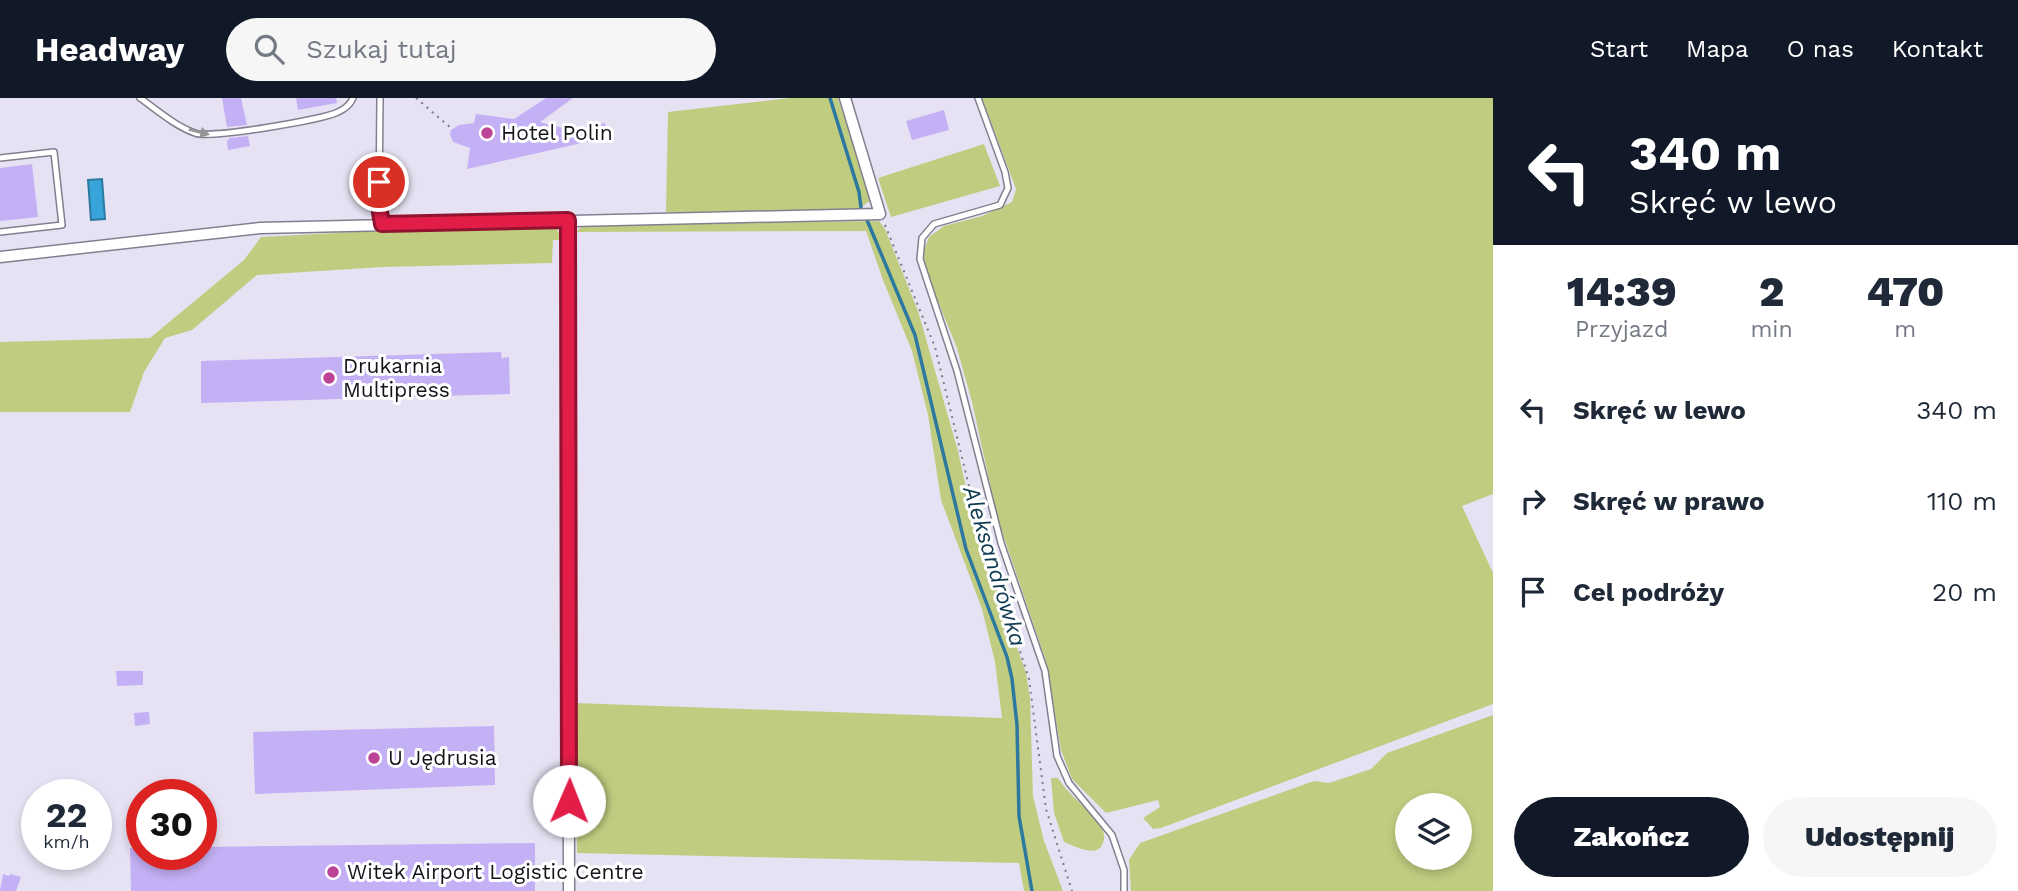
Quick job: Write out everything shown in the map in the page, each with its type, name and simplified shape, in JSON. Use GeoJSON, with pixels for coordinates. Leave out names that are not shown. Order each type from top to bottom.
{"type":"FeatureCollection","features":[{"type":"Feature","properties":{"kind":"street"},"geometry":{"type":"LineString","coordinates":[[0,257],[260,228],[880,214],[845,98]]}},
{"type":"Feature","properties":{"kind":"street"},"geometry":{"type":"LineString","coordinates":[[568,220],[569,891]]}},
{"type":"Feature","properties":{"kind":"lane"},"geometry":{"type":"LineString","coordinates":[[141,98],[197,134],[215,135],[337,113],[350,105],[353,98]]}},
{"type":"Feature","properties":{"kind":"lane"},"geometry":{"type":"LineString","coordinates":[[380,98],[379,206],[382,224]]}},
{"type":"Feature","properties":{"kind":"lane"},"geometry":{"type":"LineString","coordinates":[[978,98],[1005,172],[1008,188],[1000,205],[934,224],[922,238],[920,259],[957,371],[1001,543],[1045,671],[1057,756],[1069,783],[1112,835],[1124,870],[1124,891]]}},
{"type":"Feature","properties":{"kind":"lane"},"geometry":{"type":"LineString","coordinates":[[0,158],[54,152],[62,225],[0,232]]}},
{"type":"Feature","properties":{"kind":"path"},"geometry":{"type":"LineString","coordinates":[[416,98],[451,128]]}},
{"type":"Feature","properties":{"kind":"path"},"geometry":{"type":"LineString","coordinates":[[880,214],[935,347],[976,514],[1029,679],[1046,810],[1072,891]]}},
{"type":"Feature","properties":{"kind":"green space"},"geometry":{"type":"Polygon","coordinates":[[[790,98],[838,98],[871,200],[856,211],[666,212],[668,112],[790,98]]]}},
{"type":"Feature","properties":{"kind":"green space"},"geometry":{"type":"Polygon","coordinates":[[[982,98],[1493,98],[1493,494],[1462,506],[1493,573],[1493,704],[1161,828],[1153,829],[1143,818],[1160,807],[1158,800],[1106,813],[1072,779],[1061,750],[1046,661],[998,520],[957,348],[928,277],[923,253],[929,237],[944,226],[982,216],[1012,202],[1016,189],[982,98]]]}},
{"type":"Feature","properties":{"kind":"green space"},"geometry":{"type":"Polygon","coordinates":[[[984,144],[1000,186],[891,217],[878,178],[984,144]]]}},
{"type":"Feature","properties":{"kind":"green space"},"geometry":{"type":"Polygon","coordinates":[[[879,221],[885,229],[918,311],[958,451],[974,525],[1026,673],[1030,698],[1033,796],[1044,841],[1063,891],[1024,891],[1019,863],[577,853],[574,703],[1002,718],[995,662],[982,609],[941,500],[928,415],[912,351],[866,231],[576,232],[589,225],[879,221]]]}},
{"type":"Feature","properties":{"kind":"green space"},"geometry":{"type":"Polygon","coordinates":[[[556,227],[562,240],[553,240],[552,263],[383,267],[257,275],[192,330],[165,338],[144,372],[130,412],[0,412],[0,342],[150,338],[244,260],[261,237],[556,227]]]}},
{"type":"Feature","properties":{"kind":"green space"},"geometry":{"type":"Polygon","coordinates":[[[1493,715],[1493,891],[1131,891],[1129,860],[1140,843],[1314,781],[1329,783],[1371,769],[1387,753],[1493,715]]]}},
{"type":"Feature","properties":{"kind":"green space"},"geometry":{"type":"Polygon","coordinates":[[[1051,778],[1058,778],[1098,822],[1104,836],[1100,848],[1085,850],[1064,842],[1054,813],[1051,778]]]}},
{"type":"Feature","properties":{"kind":"water"},"geometry":{"type":"Polygon","coordinates":[[[102,179],[105,219],[91,220],[88,180],[102,179]]]}},
{"type":"Feature","properties":{"kind":"building"},"geometry":{"type":"Polygon","coordinates":[[[222,98],[241,98],[247,125],[227,127],[222,98]]]}},
{"type":"Feature","properties":{"kind":"building"},"geometry":{"type":"Polygon","coordinates":[[[296,98],[336,98],[337,103],[298,110],[296,98]]]}},
{"type":"Feature","properties":{"kind":"building","name":"Hotel Polin"},"geometry":{"type":"Polygon","coordinates":[[[546,98],[573,98],[540,122],[570,130],[605,123],[608,137],[467,169],[470,148],[453,142],[451,130],[459,125],[474,123],[476,114],[514,119],[546,98]]]}},
{"type":"Feature","properties":{"kind":"building"},"geometry":{"type":"Polygon","coordinates":[[[944,110],[949,130],[912,140],[906,121],[944,110]]]}},
{"type":"Feature","properties":{"kind":"building"},"geometry":{"type":"Polygon","coordinates":[[[248,136],[250,146],[228,150],[229,138],[248,136]]]}},
{"type":"Feature","properties":{"kind":"building"},"geometry":{"type":"Polygon","coordinates":[[[32,164],[38,217],[0,221],[0,168],[32,164]]]}},
{"type":"Feature","properties":{"kind":"building","name":"Drukarnia Multipress"},"geometry":{"type":"Polygon","coordinates":[[[501,352],[502,358],[509,357],[510,394],[201,403],[201,361],[501,352]]]}},
{"type":"Feature","properties":{"kind":"building"},"geometry":{"type":"Polygon","coordinates":[[[116,671],[143,671],[143,685],[117,686],[116,671]]]}},
{"type":"Feature","properties":{"kind":"building"},"geometry":{"type":"Polygon","coordinates":[[[149,712],[150,724],[135,726],[134,713],[149,712]]]}},
{"type":"Feature","properties":{"kind":"building","name":"U Jędrusia"},"geometry":{"type":"Polygon","coordinates":[[[494,726],[495,785],[255,794],[253,732],[494,726]]]}},
{"type":"Feature","properties":{"kind":"building","name":"Witek Airport Logistic Centre"},"geometry":{"type":"Polygon","coordinates":[[[535,843],[535,891],[131,891],[131,870],[217,870],[217,847],[535,843]]]}},
{"type":"Feature","properties":{"kind":"building"},"geometry":{"type":"Polygon","coordinates":[[[3,874],[21,877],[16,891],[0,891],[3,874]]]}},
{"type":"Feature","properties":{"kind":"waterway","name":"Aleksandrówka"},"geometry":{"type":"LineString","coordinates":[[830,98],[859,192],[861,208]]}},
{"type":"Feature","properties":{"kind":"waterway","name":"Aleksandrówka"},"geometry":{"type":"LineString","coordinates":[[867,220],[915,335],[966,549],[1007,657],[1017,725],[1019,816],[1032,891]]}},
{"type":"Feature","properties":{"kind":"place","name":"Hotel Polin"},"geometry":{"type":"Point","coordinates":[487,133]}},
{"type":"Feature","properties":{"kind":"place","name":"Drukarnia Multipress"},"geometry":{"type":"Point","coordinates":[329,378]}},
{"type":"Feature","properties":{"kind":"place","name":"U Jędrusia"},"geometry":{"type":"Point","coordinates":[374,758]}},
{"type":"Feature","properties":{"kind":"place","name":"Witek Airport Logistic Centre"},"geometry":{"type":"Point","coordinates":[333,872]}},
{"type":"Feature","properties":{"kind":"route"},"geometry":{"type":"LineString","coordinates":[[379,182],[382,224],[568,220],[569,801]]}}]}
